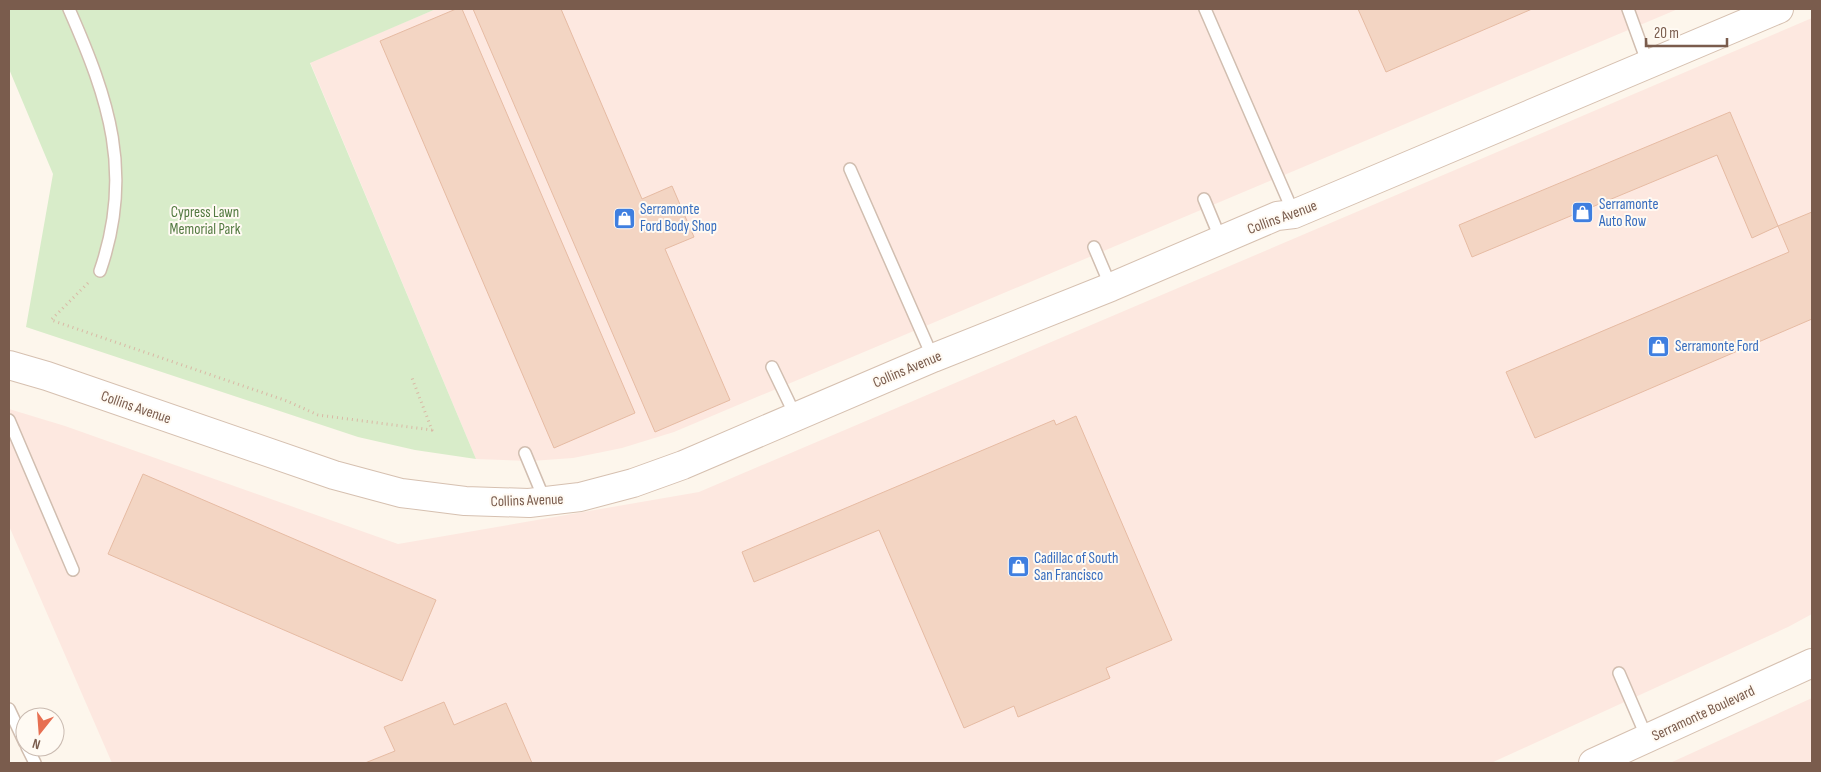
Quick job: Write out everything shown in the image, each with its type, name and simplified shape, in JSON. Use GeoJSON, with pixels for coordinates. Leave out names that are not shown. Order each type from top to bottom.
{"type":"FeatureCollection","features":[{"type":"Feature","properties":{"kind":"street","name":"Collins Avenue"},"geometry":{"type":"LineString","coordinates":[[9,365],[47,376],[334,475],[401,493],[465,502],[545,501],[580,497],[633,483],[683,466],[933,358],[1111,287],[1277,216],[1294,214],[1779,9]]}},
{"type":"Feature","properties":{"kind":"street","name":"Serramonte Boulevard"},"geometry":{"type":"LineString","coordinates":[[1593,763],[1812,663]]}},
{"type":"Feature","properties":{"kind":"lane"},"geometry":{"type":"LineString","coordinates":[[69,9],[103,93],[113,137],[116,176],[114,215],[109,245],[100,271]]}},
{"type":"Feature","properties":{"kind":"lane"},"geometry":{"type":"LineString","coordinates":[[1205,9],[1294,214]]}},
{"type":"Feature","properties":{"kind":"lane"},"geometry":{"type":"LineString","coordinates":[[1628,9],[1648,64]]}},
{"type":"Feature","properties":{"kind":"lane"},"geometry":{"type":"LineString","coordinates":[[850,169],[933,358]]}},
{"type":"Feature","properties":{"kind":"lane"},"geometry":{"type":"LineString","coordinates":[[1204,200],[1222,240]]}},
{"type":"Feature","properties":{"kind":"lane"},"geometry":{"type":"LineString","coordinates":[[1094,247],[1111,287]]}},
{"type":"Feature","properties":{"kind":"lane"},"geometry":{"type":"LineString","coordinates":[[772,366],[796,417]]}},
{"type":"Feature","properties":{"kind":"lane"},"geometry":{"type":"LineString","coordinates":[[9,420],[73,570]]}},
{"type":"Feature","properties":{"kind":"lane"},"geometry":{"type":"LineString","coordinates":[[525,453],[545,501]]}},
{"type":"Feature","properties":{"kind":"lane"},"geometry":{"type":"LineString","coordinates":[[1619,673],[1647,738]]}},
{"type":"Feature","properties":{"kind":"lane"},"geometry":{"type":"LineString","coordinates":[[9,709],[15,722]]}},
{"type":"Feature","properties":{"kind":"path"},"geometry":{"type":"LineString","coordinates":[[100,271],[51,320],[287,401],[318,415],[432,430],[412,378]]}},
{"type":"Feature","properties":{"kind":"shaded area"},"geometry":{"type":"Polygon","coordinates":[[[436,9],[1678,9],[674,432],[622,448],[573,458],[531,461],[476,459],[310,62],[436,9]]]}},
{"type":"Feature","properties":{"kind":"shaded area","name":"Serramonte Auto Row"},"geometry":{"type":"Polygon","coordinates":[[[1812,18],[1812,614],[1788,627],[1491,763],[112,763],[9,526],[9,409],[65,426],[398,544],[699,492],[1812,18]]]}},
{"type":"Feature","properties":{"kind":"shaded area"},"geometry":{"type":"Polygon","coordinates":[[[1812,698],[1812,763],[1670,763],[1812,698]]]}},
{"type":"Feature","properties":{"kind":"green space","name":"Cypress Lawn Memorial Park"},"geometry":{"type":"Polygon","coordinates":[[[9,9],[436,9],[310,63],[476,459],[415,450],[358,437],[26,327],[53,174],[9,69],[9,9]]]}},
{"type":"Feature","properties":{"kind":"building"},"geometry":{"type":"Polygon","coordinates":[[[456,9],[462,9],[635,413],[554,448],[380,41],[456,9]]]}},
{"type":"Feature","properties":{"kind":"building","name":"Serramonte Ford Body Shop"},"geometry":{"type":"Polygon","coordinates":[[[473,9],[561,9],[642,199],[672,186],[694,237],[665,249],[730,400],[655,432],[473,9]]]}},
{"type":"Feature","properties":{"kind":"building"},"geometry":{"type":"Polygon","coordinates":[[[1358,9],[1532,9],[1386,72],[1358,9]]]}},
{"type":"Feature","properties":{"kind":"building"},"geometry":{"type":"Polygon","coordinates":[[[1730,112],[1778,226],[1752,238],[1717,155],[1472,257],[1459,225],[1730,112]]]}},
{"type":"Feature","properties":{"kind":"building","name":"Serramonte Ford"},"geometry":{"type":"Polygon","coordinates":[[[1812,212],[1812,319],[1535,438],[1506,372],[1789,252],[1778,226],[1812,212]]]}},
{"type":"Feature","properties":{"kind":"building","name":"Cadillac of South San Francisco"},"geometry":{"type":"Polygon","coordinates":[[[1076,416],[1172,640],[1106,668],[1110,678],[1018,717],[1014,706],[964,728],[879,530],[754,582],[742,552],[1054,420],[1056,425],[1076,416]]]}},
{"type":"Feature","properties":{"kind":"building"},"geometry":{"type":"Polygon","coordinates":[[[143,474],[436,600],[402,681],[108,554],[143,474]]]}},
{"type":"Feature","properties":{"kind":"building"},"geometry":{"type":"Polygon","coordinates":[[[444,702],[454,725],[506,703],[532,763],[365,763],[395,751],[384,727],[444,702]]]}},
{"type":"Feature","properties":{"kind":"place","name":"Serramonte Auto Row"},"geometry":{"type":"Point","coordinates":[1583,213]}},
{"type":"Feature","properties":{"kind":"place","name":"Serramonte Ford Body Shop"},"geometry":{"type":"Point","coordinates":[624,218]}},
{"type":"Feature","properties":{"kind":"place","name":"Serramonte Ford"},"geometry":{"type":"Point","coordinates":[1659,346]}},
{"type":"Feature","properties":{"kind":"place","name":"Cadillac of South San Francisco"},"geometry":{"type":"Point","coordinates":[1018,567]}}]}
